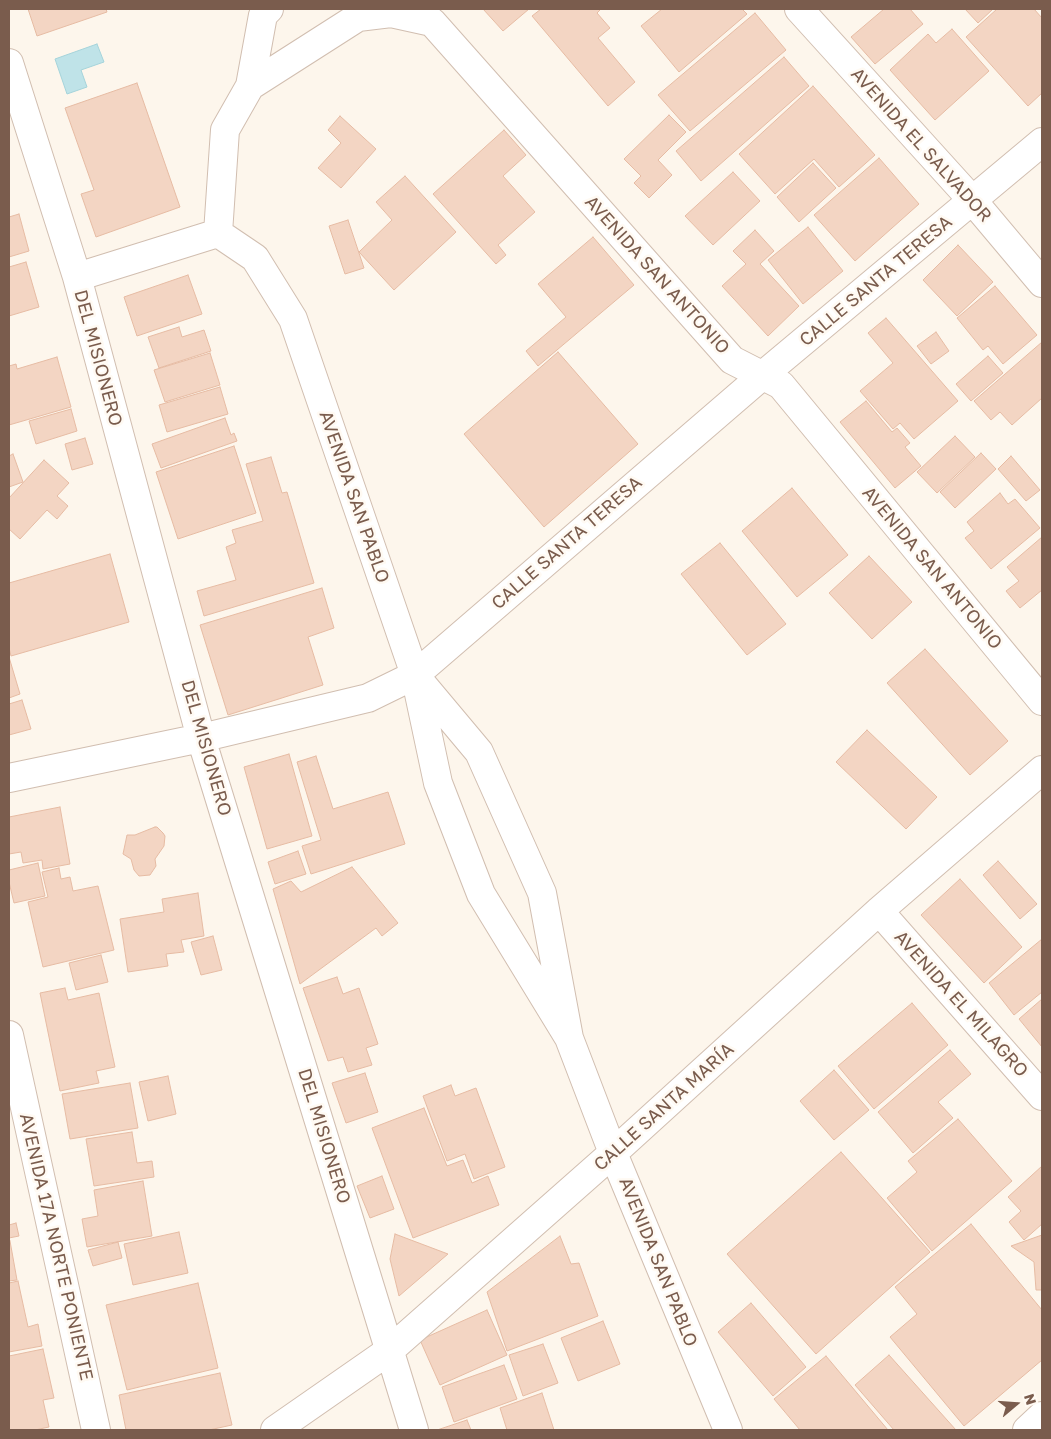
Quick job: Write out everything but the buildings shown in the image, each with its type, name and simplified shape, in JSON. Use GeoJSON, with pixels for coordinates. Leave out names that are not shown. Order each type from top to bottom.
{"type":"FeatureCollection","features":[{"type":"Feature","properties":{"kind":"street"},"geometry":{"type":"LineString","coordinates":[[77,277],[218,234],[225,130],[250,86],[263,16],[269,9]]}},
{"type":"Feature","properties":{"kind":"street","name":"AVENIDA EL SALVADOR"},"geometry":{"type":"LineString","coordinates":[[799,9],[972,201],[1042,282]]}},
{"type":"Feature","properties":{"kind":"street"},"geometry":{"type":"LineString","coordinates":[[250,86],[348,13]]}},
{"type":"Feature","properties":{"kind":"street","name":"AVENIDA SAN ANTONIO"},"geometry":{"type":"LineString","coordinates":[[348,13],[391,13],[432,22],[732,360],[781,385],[1042,702]]}},
{"type":"Feature","properties":{"kind":"street","name":"DEL MISIONERO"},"geometry":{"type":"LineString","coordinates":[[9,63],[77,277],[201,738],[414,1430]]}},
{"type":"Feature","properties":{"kind":"street","name":"CALLE SANTA TERESA"},"geometry":{"type":"LineString","coordinates":[[9,778],[201,738],[368,698],[415,675],[763,375],[1042,142]]}},
{"type":"Feature","properties":{"kind":"street","name":"AVENIDA SAN PABLO"},"geometry":{"type":"LineString","coordinates":[[218,234],[255,258],[293,319],[415,675],[438,782],[481,894],[569,1038]]}},
{"type":"Feature","properties":{"kind":"street","name":"AVENIDA SAN PABLO"},"geometry":{"type":"LineString","coordinates":[[415,675],[479,752],[542,894],[569,1038],[613,1153],[728,1430]]}},
{"type":"Feature","properties":{"kind":"street","name":"CALLE SANTA MARÍA"},"geometry":{"type":"LineString","coordinates":[[275,1430],[390,1350],[613,1153],[879,911],[1042,770]]}},
{"type":"Feature","properties":{"kind":"street","name":"AVENIDA EL MILAGRO"},"geometry":{"type":"LineString","coordinates":[[879,911],[1042,1096]]}},
{"type":"Feature","properties":{"kind":"street","name":"AVENIDA 17A NORTE PONIENTE"},"geometry":{"type":"LineString","coordinates":[[9,1035],[96,1430]]}},
{"type":"Feature","properties":{"kind":"street"},"geometry":{"type":"LineString","coordinates":[[1027,1430],[1042,1416]]}},
{"type":"Feature","properties":{"kind":"water"},"geometry":{"type":"Polygon","coordinates":[[[97,44],[104,62],[81,70],[87,87],[67,94],[55,59],[97,44]]]}}]}
